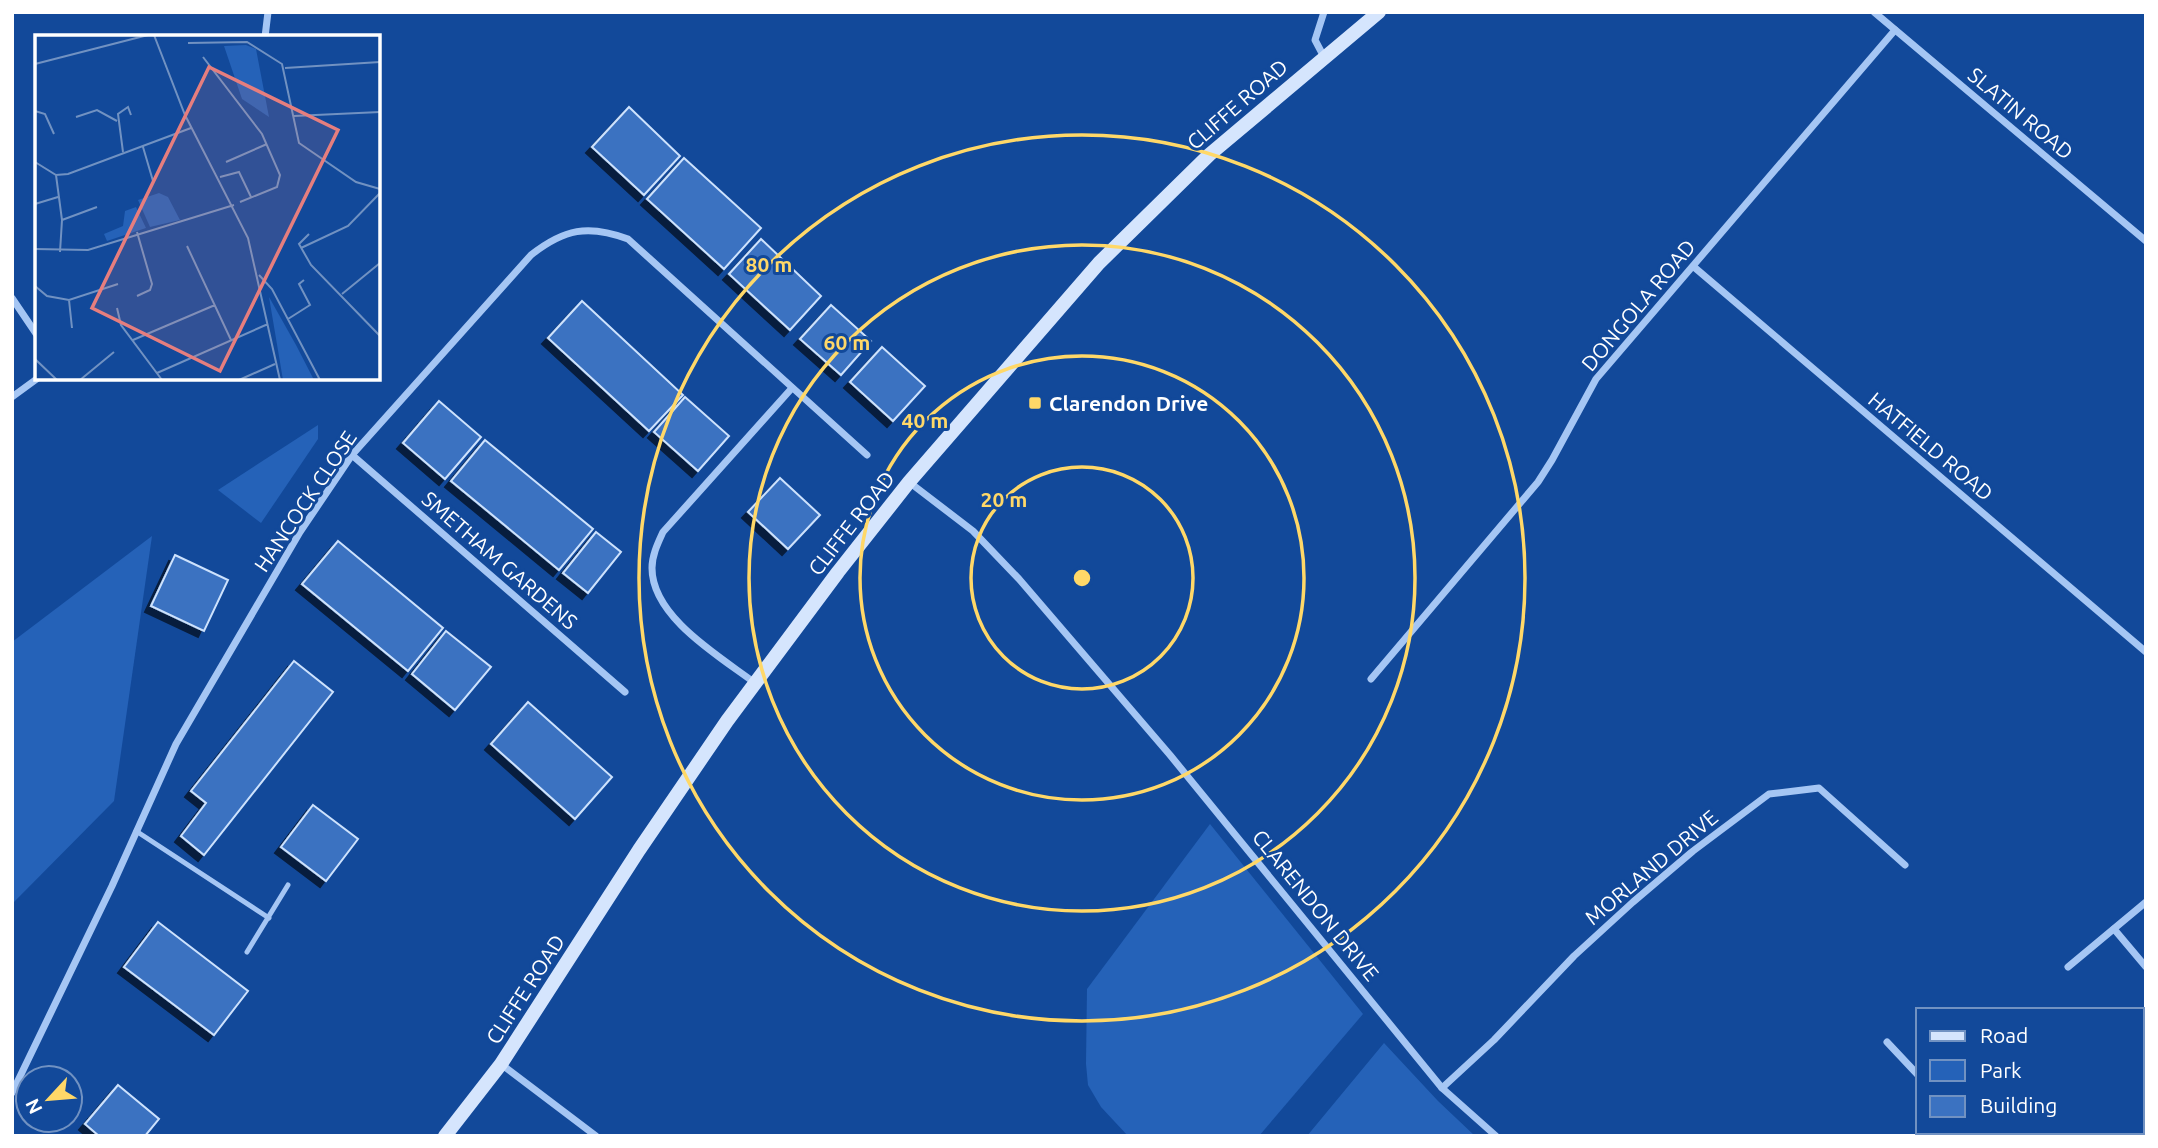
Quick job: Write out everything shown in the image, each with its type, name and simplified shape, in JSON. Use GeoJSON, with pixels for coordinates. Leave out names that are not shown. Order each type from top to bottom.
{"type":"FeatureCollection","features":[{"type":"Feature","properties":{"kind":"street"},"geometry":{"type":"LineString","coordinates":[[265,35],[268,12]]}},
{"type":"Feature","properties":{"kind":"street"},"geometry":{"type":"LineString","coordinates":[[1324,12],[1315,40],[1324,57]]}},
{"type":"Feature","properties":{"kind":"street","name":"CLIFFE ROAD"},"geometry":{"type":"LineString","coordinates":[[445,1136],[501,1064],[639,850],[727,722],[838,572],[909,482],[1099,263],[1209,155],[1379,12]]}},
{"type":"Feature","properties":{"kind":"street","name":"SLATIN ROAD"},"geometry":{"type":"LineString","coordinates":[[1874,12],[2146,241]]}},
{"type":"Feature","properties":{"kind":"street","name":"DONGOLA ROAD"},"geometry":{"type":"LineString","coordinates":[[1371,679],[1538,482],[1596,379],[1895,30]]}},
{"type":"Feature","properties":{"kind":"street","name":"HANCOCK CLOSE"},"geometry":{"type":"LineString","coordinates":[[12,1093],[176,744],[300,532],[352,455],[531,255],[561,235],[584,229],[606,230],[628,239],[867,455]]}},
{"type":"Feature","properties":{"kind":"street","name":"HATFIELD ROAD"},"geometry":{"type":"LineString","coordinates":[[1693,267],[2146,652]]}},
{"type":"Feature","properties":{"kind":"street"},"geometry":{"type":"LineString","coordinates":[[12,298],[35,332]]}},
{"type":"Feature","properties":{"kind":"street"},"geometry":{"type":"LineString","coordinates":[[12,397],[35,380]]}},
{"type":"Feature","properties":{"kind":"street"},"geometry":{"type":"LineString","coordinates":[[756,684],[679,623],[658,596],[652,567],[654,553],[663,532],[792,388]]}},
{"type":"Feature","properties":{"kind":"street","name":"SMETHAM GARDENS"},"geometry":{"type":"LineString","coordinates":[[352,455],[625,692]]}},
{"type":"Feature","properties":{"kind":"street","name":"CLARENDON DRIVE"},"geometry":{"type":"LineString","coordinates":[[909,482],[973,531],[1018,579],[1170,755],[1442,1088],[1496,1136]]}},
{"type":"Feature","properties":{"kind":"street","name":"MORLAND DRIVE"},"geometry":{"type":"LineString","coordinates":[[1442,1088],[1494,1040],[1574,956],[1633,902],[1769,794],[1819,788],[1905,866]]}},
{"type":"Feature","properties":{"kind":"street"},"geometry":{"type":"LineString","coordinates":[[2068,967],[2146,902]]}},
{"type":"Feature","properties":{"kind":"street"},"geometry":{"type":"LineString","coordinates":[[2114,929],[2146,967]]}},
{"type":"Feature","properties":{"kind":"street"},"geometry":{"type":"LineString","coordinates":[[1887,1042],[1916,1073]]}},
{"type":"Feature","properties":{"kind":"street"},"geometry":{"type":"LineString","coordinates":[[501,1064],[596,1136]]}},
{"type":"Feature","properties":{"kind":"lane"},"geometry":{"type":"LineString","coordinates":[[136,831],[269,918]]}},
{"type":"Feature","properties":{"kind":"lane"},"geometry":{"type":"LineString","coordinates":[[247,952],[288,885]]}},
{"type":"Feature","properties":{"kind":"green space"},"geometry":{"type":"Polygon","coordinates":[[[318,425],[318,439],[261,523],[218,490],[318,425]]]}},
{"type":"Feature","properties":{"kind":"green space"},"geometry":{"type":"Polygon","coordinates":[[[152,536],[114,801],[12,904],[12,642],[152,536]]]}},
{"type":"Feature","properties":{"kind":"green space"},"geometry":{"type":"Polygon","coordinates":[[[1210,824],[1363,1014],[1259,1136],[1128,1136],[1101,1107],[1088,1085],[1087,989],[1210,824]]]}},
{"type":"Feature","properties":{"kind":"green space"},"geometry":{"type":"Polygon","coordinates":[[[1384,1043],[1438,1101],[1475,1136],[1307,1136],[1384,1043]]]}},
{"type":"Feature","properties":{"kind":"building"},"geometry":{"type":"Polygon","coordinates":[[[629,107],[680,156],[644,195],[592,147],[629,107]]]}},
{"type":"Feature","properties":{"kind":"building"},"geometry":{"type":"Polygon","coordinates":[[[684,158],[761,228],[724,269],[647,199],[684,158]]]}},
{"type":"Feature","properties":{"kind":"building"},"geometry":{"type":"Polygon","coordinates":[[[761,239],[821,296],[790,330],[729,274],[761,239]]]}},
{"type":"Feature","properties":{"kind":"building"},"geometry":{"type":"Polygon","coordinates":[[[582,301],[683,395],[649,431],[548,338],[582,301]]]}},
{"type":"Feature","properties":{"kind":"building"},"geometry":{"type":"Polygon","coordinates":[[[831,305],[871,341],[841,375],[800,339],[831,305]]]}},
{"type":"Feature","properties":{"kind":"building"},"geometry":{"type":"Polygon","coordinates":[[[882,347],[925,386],[893,421],[850,382],[882,347]]]}},
{"type":"Feature","properties":{"kind":"building"},"geometry":{"type":"Polygon","coordinates":[[[685,397],[729,436],[698,471],[654,432],[685,397]]]}},
{"type":"Feature","properties":{"kind":"building"},"geometry":{"type":"Polygon","coordinates":[[[439,401],[481,437],[445,479],[403,443],[439,401]]]}},
{"type":"Feature","properties":{"kind":"building"},"geometry":{"type":"Polygon","coordinates":[[[485,440],[593,529],[559,570],[451,481],[485,440]]]}},
{"type":"Feature","properties":{"kind":"building"},"geometry":{"type":"Polygon","coordinates":[[[780,478],[820,515],[788,549],[748,512],[780,478]]]}},
{"type":"Feature","properties":{"kind":"building"},"geometry":{"type":"Polygon","coordinates":[[[596,532],[621,552],[588,593],[563,573],[596,532]]]}},
{"type":"Feature","properties":{"kind":"building"},"geometry":{"type":"Polygon","coordinates":[[[338,541],[443,628],[408,671],[302,584],[338,541]]]}},
{"type":"Feature","properties":{"kind":"building"},"geometry":{"type":"Polygon","coordinates":[[[175,555],[228,580],[204,631],[151,606],[175,555]]]}},
{"type":"Feature","properties":{"kind":"building"},"geometry":{"type":"Polygon","coordinates":[[[446,631],[491,667],[455,710],[412,674],[446,631]]]}},
{"type":"Feature","properties":{"kind":"building"},"geometry":{"type":"Polygon","coordinates":[[[294,661],[333,692],[204,855],[181,836],[206,803],[191,791],[294,661]]]}},
{"type":"Feature","properties":{"kind":"building"},"geometry":{"type":"Polygon","coordinates":[[[528,702],[612,777],[575,819],[491,744],[528,702]]]}},
{"type":"Feature","properties":{"kind":"building"},"geometry":{"type":"Polygon","coordinates":[[[313,805],[358,839],[326,881],[281,847],[313,805]]]}},
{"type":"Feature","properties":{"kind":"building"},"geometry":{"type":"Polygon","coordinates":[[[158,922],[248,991],[214,1035],[124,967],[158,922]]]}},
{"type":"Feature","properties":{"kind":"building"},"geometry":{"type":"Polygon","coordinates":[[[118,1085],[159,1119],[145,1136],[99,1136],[85,1124],[118,1085]]]}},
{"type":"Feature","properties":{"kind":"place","name":"Clarendon Drive"},"geometry":{"type":"Point","coordinates":[1035,403]}}]}
